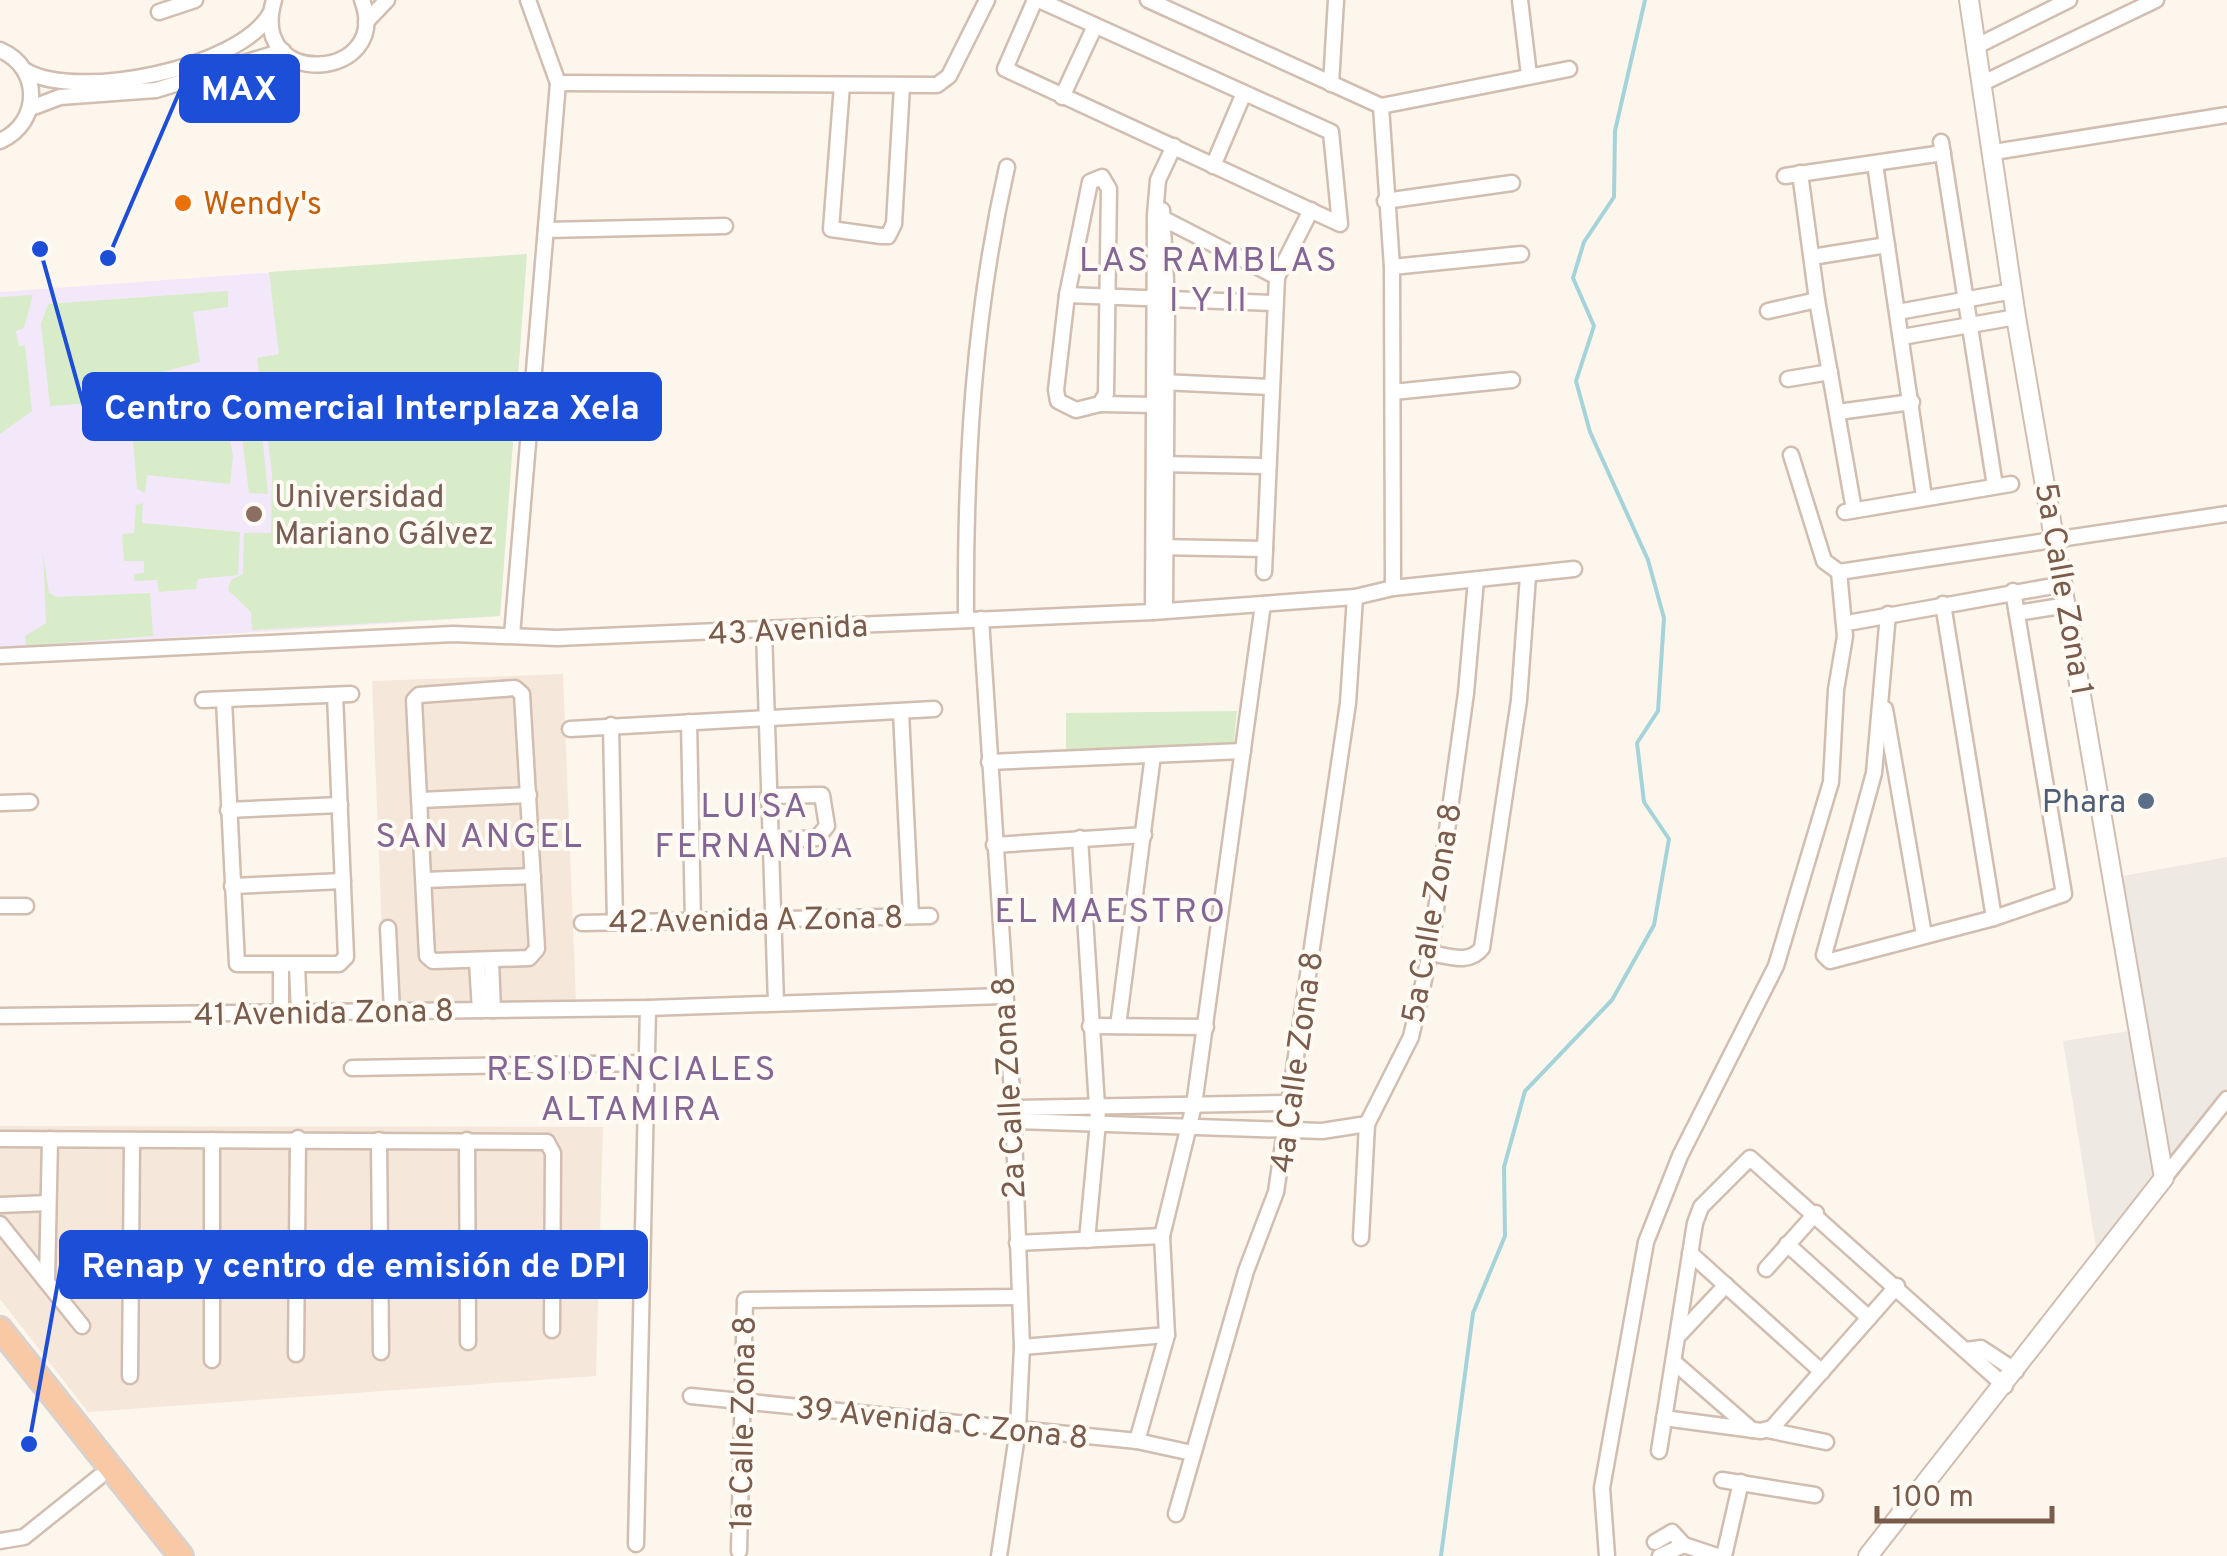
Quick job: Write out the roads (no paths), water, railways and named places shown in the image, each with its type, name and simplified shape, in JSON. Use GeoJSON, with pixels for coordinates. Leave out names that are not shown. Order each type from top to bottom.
{"type":"FeatureCollection","features":[{"type":"Feature","properties":{"kind":"highway"},"geometry":{"type":"LineString","coordinates":[[0,1329],[182,1556]]}},
{"type":"Feature","properties":{"kind":"highway"},"geometry":{"type":"LineString","coordinates":[[0,1353],[164,1556]]}},
{"type":"Feature","properties":{"kind":"street"},"geometry":{"type":"LineString","coordinates":[[158,12],[195,0]]}},
{"type":"Feature","properties":{"kind":"street"},"geometry":{"type":"LineString","coordinates":[[362,0],[366,22]]}},
{"type":"Feature","properties":{"kind":"street"},"geometry":{"type":"LineString","coordinates":[[272,7],[272,34],[283,51],[298,62],[316,67],[334,64],[356,47],[366,22],[387,0]]}},
{"type":"Feature","properties":{"kind":"street"},"geometry":{"type":"LineString","coordinates":[[512,635],[558,83],[528,0]]}},
{"type":"Feature","properties":{"kind":"street"},"geometry":{"type":"LineString","coordinates":[[558,83],[937,85],[947,79],[987,0]]}},
{"type":"Feature","properties":{"kind":"street"},"geometry":{"type":"LineString","coordinates":[[1037,0],[1334,134],[1341,222],[1062,97],[1004,65],[1037,0]]}},
{"type":"Feature","properties":{"kind":"street"},"geometry":{"type":"LineString","coordinates":[[1148,0],[1381,106],[1569,69]]}},
{"type":"Feature","properties":{"kind":"street"},"geometry":{"type":"LineString","coordinates":[[1330,84],[1336,0]]}},
{"type":"Feature","properties":{"kind":"street"},"geometry":{"type":"LineString","coordinates":[[1520,0],[1529,74]]}},
{"type":"Feature","properties":{"kind":"street","name":"5a Calle Zona 1"},"geometry":{"type":"LineString","coordinates":[[1969,0],[2016,317],[2058,542],[2164,1178]]}},
{"type":"Feature","properties":{"kind":"street"},"geometry":{"type":"LineString","coordinates":[[1977,46],[2069,0]]}},
{"type":"Feature","properties":{"kind":"street"},"geometry":{"type":"LineString","coordinates":[[1983,83],[2156,0]]}},
{"type":"Feature","properties":{"kind":"street"},"geometry":{"type":"LineString","coordinates":[[0,50],[26,71],[56,82],[152,75],[245,42],[272,7]]}},
{"type":"Feature","properties":{"kind":"street"},"geometry":{"type":"LineString","coordinates":[[1062,97],[1096,26]]}},
{"type":"Feature","properties":{"kind":"street"},"geometry":{"type":"LineString","coordinates":[[31,108],[60,97],[156,90],[283,51]]}},
{"type":"Feature","properties":{"kind":"street"},"geometry":{"type":"LineString","coordinates":[[0,140],[24,124],[31,108],[26,71]]}},
{"type":"Feature","properties":{"kind":"street"},"geometry":{"type":"LineString","coordinates":[[842,85],[830,229],[881,236],[888,236],[894,224],[902,86]]}},
{"type":"Feature","properties":{"kind":"street"},"geometry":{"type":"LineString","coordinates":[[1213,166],[1244,93]]}},
{"type":"Feature","properties":{"kind":"street"},"geometry":{"type":"LineString","coordinates":[[1381,106],[1392,266],[1393,588]]}},
{"type":"Feature","properties":{"kind":"street"},"geometry":{"type":"LineString","coordinates":[[1994,152],[2227,115]]}},
{"type":"Feature","properties":{"kind":"street"},"geometry":{"type":"LineString","coordinates":[[1159,611],[1158,180],[1174,146]]}},
{"type":"Feature","properties":{"kind":"street"},"geometry":{"type":"LineString","coordinates":[[1995,486],[1942,148],[1875,164],[1793,175],[1812,257],[1838,412],[1849,511],[2011,484]]}},
{"type":"Feature","properties":{"kind":"street"},"geometry":{"type":"LineString","coordinates":[[1875,164],[1924,497]]}},
{"type":"Feature","properties":{"kind":"street","name":"2a Calle Zona 8"},"geometry":{"type":"LineString","coordinates":[[999,1556],[1018,1429],[1022,1347],[1013,1114],[990,762],[974,620],[967,473],[982,289],[1007,167]]}},
{"type":"Feature","properties":{"kind":"street"},"geometry":{"type":"LineString","coordinates":[[1100,404],[1106,394],[1109,189],[1102,178],[1090,182],[1067,295],[1058,401],[1076,410],[1100,404],[1156,405]]}},
{"type":"Feature","properties":{"kind":"street"},"geometry":{"type":"LineString","coordinates":[[1385,201],[1512,183]]}},
{"type":"Feature","properties":{"kind":"street"},"geometry":{"type":"LineString","coordinates":[[1264,572],[1276,277],[1311,210]]}},
{"type":"Feature","properties":{"kind":"street"},"geometry":{"type":"LineString","coordinates":[[1161,212],[1276,277]]}},
{"type":"Feature","properties":{"kind":"street"},"geometry":{"type":"LineString","coordinates":[[546,230],[724,226]]}},
{"type":"Feature","properties":{"kind":"street"},"geometry":{"type":"LineString","coordinates":[[1812,257],[1887,245]]}},
{"type":"Feature","properties":{"kind":"street"},"geometry":{"type":"LineString","coordinates":[[1392,266],[1521,254]]}},
{"type":"Feature","properties":{"kind":"street"},"geometry":{"type":"LineString","coordinates":[[1898,312],[2013,292]]}},
{"type":"Feature","properties":{"kind":"street"},"geometry":{"type":"LineString","coordinates":[[1067,295],[1274,302]]}},
{"type":"Feature","properties":{"kind":"street"},"geometry":{"type":"LineString","coordinates":[[1768,311],[1817,300]]}},
{"type":"Feature","properties":{"kind":"street"},"geometry":{"type":"LineString","coordinates":[[1902,336],[2016,317]]}},
{"type":"Feature","properties":{"kind":"street"},"geometry":{"type":"LineString","coordinates":[[1788,379],[1830,372]]}},
{"type":"Feature","properties":{"kind":"street"},"geometry":{"type":"LineString","coordinates":[[1393,392],[1512,380]]}},
{"type":"Feature","properties":{"kind":"street"},"geometry":{"type":"LineString","coordinates":[[1161,382],[1270,387]]}},
{"type":"Feature","properties":{"kind":"street"},"geometry":{"type":"LineString","coordinates":[[1161,382],[1156,405],[1161,464]]}},
{"type":"Feature","properties":{"kind":"street"},"geometry":{"type":"LineString","coordinates":[[1838,412],[1912,402]]}},
{"type":"Feature","properties":{"kind":"street"},"geometry":{"type":"LineString","coordinates":[[1792,455],[1824,561],[1839,572],[2227,514]]}},
{"type":"Feature","properties":{"kind":"street"},"geometry":{"type":"LineString","coordinates":[[1161,464],[1267,466]]}},
{"type":"Feature","properties":{"kind":"street"},"geometry":{"type":"LineString","coordinates":[[1160,547],[1265,549]]}},
{"type":"Feature","properties":{"kind":"street","name":"43 Avenida"},"geometry":{"type":"LineString","coordinates":[[0,656],[162,646],[764,631],[1159,611],[1355,597],[1393,588],[1574,568]]}},
{"type":"Feature","properties":{"kind":"street"},"geometry":{"type":"LineString","coordinates":[[1607,1556],[1602,1488],[1646,1242],[1680,1156],[1776,966],[1831,782],[1836,690],[1845,636],[1839,572]]}},
{"type":"Feature","properties":{"kind":"street"},"geometry":{"type":"LineString","coordinates":[[1430,953],[1463,959],[1475,956],[1482,948],[1519,700],[1528,576]]}},
{"type":"Feature","properties":{"kind":"street","name":"5a Calle Zona 8"},"geometry":{"type":"LineString","coordinates":[[1360,1238],[1367,1124],[1411,1037],[1430,953],[1466,692],[1476,580]]}},
{"type":"Feature","properties":{"kind":"street"},"geometry":{"type":"LineString","coordinates":[[1854,622],[2064,584]]}},
{"type":"Feature","properties":{"kind":"street"},"geometry":{"type":"LineString","coordinates":[[2033,589],[2036,610]]}},
{"type":"Feature","properties":{"kind":"street"},"geometry":{"type":"LineString","coordinates":[[1888,614],[1874,773],[1824,955],[1830,962],[1994,918],[2064,894],[2013,591]]}},
{"type":"Feature","properties":{"kind":"street","name":"4a Calle Zona 8"},"geometry":{"type":"LineString","coordinates":[[1176,1514],[1246,1271],[1276,1192],[1348,703],[1355,597]]}},
{"type":"Feature","properties":{"kind":"street"},"geometry":{"type":"LineString","coordinates":[[1136,1441],[1168,1335],[1162,1236],[1191,1124],[1263,604]]}},
{"type":"Feature","properties":{"kind":"street"},"geometry":{"type":"LineString","coordinates":[[1944,604],[1994,918]]}},
{"type":"Feature","properties":{"kind":"street"},"geometry":{"type":"LineString","coordinates":[[2018,613],[2068,605]]}},
{"type":"Feature","properties":{"kind":"street"},"geometry":{"type":"LineString","coordinates":[[764,631],[770,920],[776,1003]]}},
{"type":"Feature","properties":{"kind":"street"},"geometry":{"type":"LineString","coordinates":[[516,688],[522,694],[529,795],[534,955],[484,962],[434,962],[427,956],[415,696],[516,688]]}},
{"type":"Feature","properties":{"kind":"street"},"geometry":{"type":"LineString","coordinates":[[203,700],[343,694],[340,805],[346,957],[339,964],[236,964],[224,700]]}},
{"type":"Feature","properties":{"kind":"street"},"geometry":{"type":"LineString","coordinates":[[1882,694],[1924,936]]}},
{"type":"Feature","properties":{"kind":"street"},"geometry":{"type":"LineString","coordinates":[[570,728],[934,710]]}},
{"type":"Feature","properties":{"kind":"street"},"geometry":{"type":"LineString","coordinates":[[901,712],[910,916]]}},
{"type":"Feature","properties":{"kind":"street"},"geometry":{"type":"LineString","coordinates":[[689,722],[693,922]]}},
{"type":"Feature","properties":{"kind":"street"},"geometry":{"type":"LineString","coordinates":[[611,726],[615,922]]}},
{"type":"Feature","properties":{"kind":"street"},"geometry":{"type":"LineString","coordinates":[[990,762],[1244,751]]}},
{"type":"Feature","properties":{"kind":"street"},"geometry":{"type":"LineString","coordinates":[[1118,1026],[1153,755]]}},
{"type":"Feature","properties":{"kind":"street"},"geometry":{"type":"LineString","coordinates":[[421,800],[529,795]]}},
{"type":"Feature","properties":{"kind":"street"},"geometry":{"type":"LineString","coordinates":[[768,796],[822,795],[827,826],[816,838],[769,841]]}},
{"type":"Feature","properties":{"kind":"street"},"geometry":{"type":"LineString","coordinates":[[0,803],[30,802]]}},
{"type":"Feature","properties":{"kind":"street"},"geometry":{"type":"LineString","coordinates":[[228,810],[340,805]]}},
{"type":"Feature","properties":{"kind":"street"},"geometry":{"type":"LineString","coordinates":[[994,845],[1144,835]]}},
{"type":"Feature","properties":{"kind":"street"},"geometry":{"type":"LineString","coordinates":[[1080,838],[1098,1122],[1087,1240]]}},
{"type":"Feature","properties":{"kind":"street"},"geometry":{"type":"LineString","coordinates":[[425,880],[534,876]]}},
{"type":"Feature","properties":{"kind":"street"},"geometry":{"type":"LineString","coordinates":[[232,886],[343,881]]}},
{"type":"Feature","properties":{"kind":"street"},"geometry":{"type":"LineString","coordinates":[[0,906],[26,906]]}},
{"type":"Feature","properties":{"kind":"street","name":"42 Avenida A Zona 8"},"geometry":{"type":"LineString","coordinates":[[582,923],[930,916]]}},
{"type":"Feature","properties":{"kind":"street"},"geometry":{"type":"LineString","coordinates":[[388,928],[392,1011]]}},
{"type":"Feature","properties":{"kind":"street"},"geometry":{"type":"LineString","coordinates":[[484,962],[487,1010]]}},
{"type":"Feature","properties":{"kind":"street"},"geometry":{"type":"LineString","coordinates":[[297,965],[299,1012]]}},
{"type":"Feature","properties":{"kind":"street"},"geometry":{"type":"LineString","coordinates":[[280,966],[281,1012]]}},
{"type":"Feature","properties":{"kind":"street","name":"41 Avenida Zona 8"},"geometry":{"type":"LineString","coordinates":[[0,1016],[648,1008],[1003,996]]}},
{"type":"Feature","properties":{"kind":"street"},"geometry":{"type":"LineString","coordinates":[[636,1544],[648,1008]]}},
{"type":"Feature","properties":{"kind":"street"},"geometry":{"type":"LineString","coordinates":[[1090,1026],[1206,1026]]}},
{"type":"Feature","properties":{"kind":"street"},"geometry":{"type":"LineString","coordinates":[[352,1068],[648,1063]]}},
{"type":"Feature","properties":{"kind":"street"},"geometry":{"type":"LineString","coordinates":[[1868,1556],[2227,1099]]}},
{"type":"Feature","properties":{"kind":"street"},"geometry":{"type":"LineString","coordinates":[[1013,1114],[1097,1104],[1287,1103]]}},
{"type":"Feature","properties":{"kind":"street"},"geometry":{"type":"LineString","coordinates":[[1013,1114],[1098,1122],[1283,1126],[1322,1131],[1367,1124]]}},
{"type":"Feature","properties":{"kind":"street"},"geometry":{"type":"LineString","coordinates":[[296,1354],[298,1138]]}},
{"type":"Feature","properties":{"kind":"street"},"geometry":{"type":"LineString","coordinates":[[0,1139],[542,1142],[552,1146],[552,1330]]}},
{"type":"Feature","properties":{"kind":"street"},"geometry":{"type":"LineString","coordinates":[[47,1281],[50,1139]]}},
{"type":"Feature","properties":{"kind":"street"},"geometry":{"type":"LineString","coordinates":[[130,1376],[132,1140]]}},
{"type":"Feature","properties":{"kind":"street"},"geometry":{"type":"LineString","coordinates":[[212,1140],[212,1360]]}},
{"type":"Feature","properties":{"kind":"street"},"geometry":{"type":"LineString","coordinates":[[378,1140],[380,1352]]}},
{"type":"Feature","properties":{"kind":"street"},"geometry":{"type":"LineString","coordinates":[[467,1140],[468,1342]]}},
{"type":"Feature","properties":{"kind":"street"},"geometry":{"type":"LineString","coordinates":[[1659,1451],[1690,1252],[1701,1207],[1750,1158],[1966,1350],[2010,1379]]}},
{"type":"Feature","properties":{"kind":"street"},"geometry":{"type":"LineString","coordinates":[[0,1205],[48,1203]]}},
{"type":"Feature","properties":{"kind":"street"},"geometry":{"type":"LineString","coordinates":[[1766,1268],[1816,1213]]}},
{"type":"Feature","properties":{"kind":"street"},"geometry":{"type":"LineString","coordinates":[[0,1224],[82,1326]]}},
{"type":"Feature","properties":{"kind":"street"},"geometry":{"type":"LineString","coordinates":[[1017,1244],[1162,1236]]}},
{"type":"Feature","properties":{"kind":"street"},"geometry":{"type":"LineString","coordinates":[[1787,1244],[1869,1318]]}},
{"type":"Feature","properties":{"kind":"street"},"geometry":{"type":"LineString","coordinates":[[1690,1252],[1822,1372]]}},
{"type":"Feature","properties":{"kind":"street"},"geometry":{"type":"LineString","coordinates":[[1679,1336],[1726,1285]]}},
{"type":"Feature","properties":{"kind":"street"},"geometry":{"type":"LineString","coordinates":[[1760,1430],[1822,1372],[1896,1286]]}},
{"type":"Feature","properties":{"kind":"street","name":"1a Calle Zona 8"},"geometry":{"type":"LineString","coordinates":[[739,1551],[743,1305],[750,1297],[1019,1297]]}},
{"type":"Feature","properties":{"kind":"street"},"geometry":{"type":"LineString","coordinates":[[1022,1347],[1168,1335]]}},
{"type":"Feature","properties":{"kind":"street"},"geometry":{"type":"LineString","coordinates":[[1674,1362],[1760,1430]]}},
{"type":"Feature","properties":{"kind":"street","name":"39 Avenida C Zona 8"},"geometry":{"type":"LineString","coordinates":[[691,1396],[1136,1441],[1192,1453]]}},
{"type":"Feature","properties":{"kind":"street"},"geometry":{"type":"LineString","coordinates":[[1664,1418],[1826,1442]]}},
{"type":"Feature","properties":{"kind":"street"},"geometry":{"type":"LineString","coordinates":[[0,1525],[6,1540],[24,1537],[99,1478]]}},
{"type":"Feature","properties":{"kind":"street"},"geometry":{"type":"LineString","coordinates":[[1722,1480],[1815,1495]]}},
{"type":"Feature","properties":{"kind":"street"},"geometry":{"type":"LineString","coordinates":[[1656,1546],[1672,1532],[1684,1545],[1720,1556],[1741,1482]]}},
{"type":"Feature","properties":{"kind":"waterway"},"geometry":{"type":"LineString","coordinates":[[1441,1556],[1473,1313],[1505,1236],[1504,1167],[1525,1091],[1612,1000],[1654,925],[1669,839],[1644,802],[1637,743],[1658,711],[1664,618],[1648,560],[1590,432],[1576,381],[1594,326],[1573,278],[1584,242],[1614,197],[1615,131],[1645,0]]}},
{"type":"Feature","properties":{"kind":"place","name":"Wendy's"},"geometry":{"type":"Point","coordinates":[183,203]}},
{"type":"Feature","properties":{"kind":"place","name":"Centro Comercial Interplaza Xela"},"geometry":{"type":"Point","coordinates":[40,249]}},
{"type":"Feature","properties":{"kind":"place","name":"MAX"},"geometry":{"type":"Point","coordinates":[108,258]}},
{"type":"Feature","properties":{"kind":"place","name":"Universidad Mariano Gálvez"},"geometry":{"type":"Point","coordinates":[254,514]}},
{"type":"Feature","properties":{"kind":"place","name":"Phara"},"geometry":{"type":"Point","coordinates":[2146,801]}},
{"type":"Feature","properties":{"kind":"place","name":"Renap y centro de emisión de DPI"},"geometry":{"type":"Point","coordinates":[29,1444]}},
{"type":"Feature","properties":{"kind":"district","name":"LAS RAMBLAS I Y II"},"geometry":{"type":"Point","coordinates":[1209,279]}},
{"type":"Feature","properties":{"kind":"district","name":"LUISA FERNANDA"},"geometry":{"type":"Point","coordinates":[755,825]}},
{"type":"Feature","properties":{"kind":"district","name":"SAN ANGEL"},"geometry":{"type":"Point","coordinates":[480,835]}},
{"type":"Feature","properties":{"kind":"district","name":"EL MAESTRO"},"geometry":{"type":"Point","coordinates":[1111,910]}},
{"type":"Feature","properties":{"kind":"district","name":"RESIDENCIALES ALTAMIRA"},"geometry":{"type":"Point","coordinates":[632,1088]}}]}
